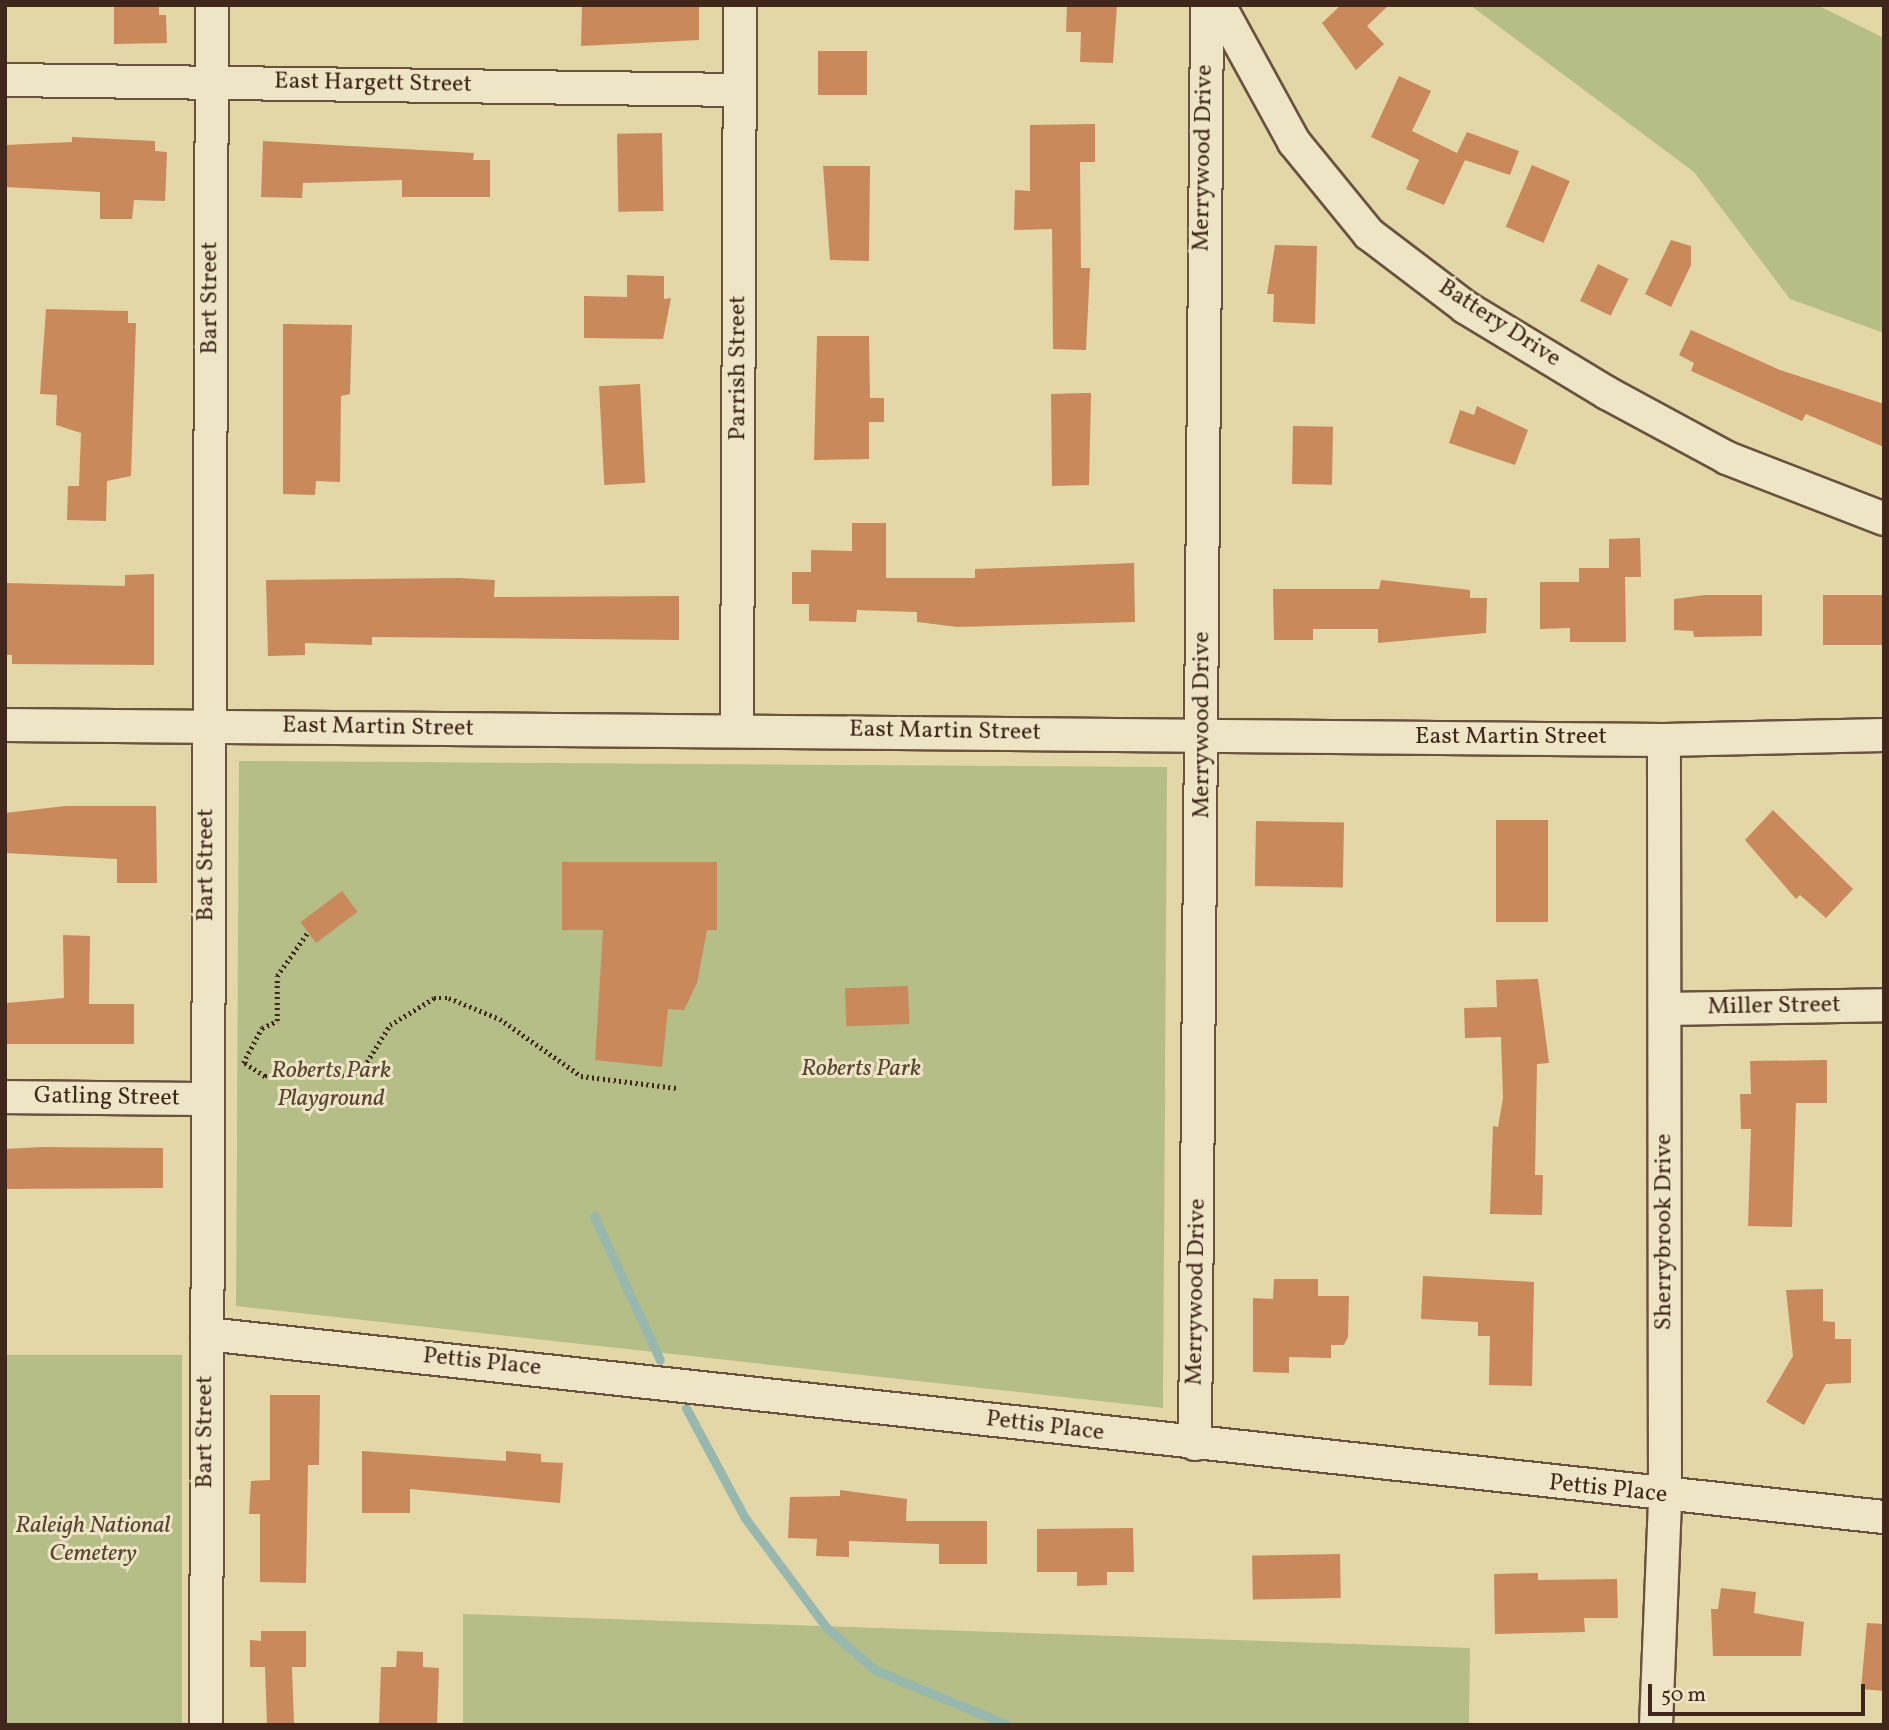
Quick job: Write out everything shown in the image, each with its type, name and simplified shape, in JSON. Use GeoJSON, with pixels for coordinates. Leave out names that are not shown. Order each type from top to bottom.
{"type":"FeatureCollection","features":[{"type":"Feature","properties":{"kind":"street","name":"Bart Street"},"geometry":{"type":"LineString","coordinates":[[206,1725],[212,5]]}},
{"type":"Feature","properties":{"kind":"street","name":"Parrish Street"},"geometry":{"type":"LineString","coordinates":[[737,731],[740,5]]}},
{"type":"Feature","properties":{"kind":"street","name":"Merrywood Drive"},"geometry":{"type":"LineString","coordinates":[[1195,1444],[1205,736],[1200,393],[1207,5]]}},
{"type":"Feature","properties":{"kind":"street","name":"Battery Drive"},"geometry":{"type":"LineString","coordinates":[[1219,5],[1294,142],[1369,234],[1465,307],[1607,393],[1727,458],[1884,519]]}},
{"type":"Feature","properties":{"kind":"street","name":"East Hargett Street"},"geometry":{"type":"LineString","coordinates":[[5,80],[740,90]]}},
{"type":"Feature","properties":{"kind":"street","name":"East Martin Street"},"geometry":{"type":"LineString","coordinates":[[5,725],[1664,740],[1884,735]]}},
{"type":"Feature","properties":{"kind":"street","name":"Sherrybrook Drive"},"geometry":{"type":"LineString","coordinates":[[1656,1725],[1665,1497],[1664,740]]}},
{"type":"Feature","properties":{"kind":"street","name":"Miller Street"},"geometry":{"type":"LineString","coordinates":[[1665,1009],[1884,1004]]}},
{"type":"Feature","properties":{"kind":"street","name":"Gatling Street"},"geometry":{"type":"LineString","coordinates":[[5,1097],[208,1099]]}},
{"type":"Feature","properties":{"kind":"street","name":"Pettis Place"},"geometry":{"type":"LineString","coordinates":[[206,1334],[1665,1497],[1884,1517]]}},
{"type":"Feature","properties":{"kind":"path"},"geometry":{"type":"LineString","coordinates":[[245,1063],[262,1028],[277,1021],[277,976],[308,932]]}},
{"type":"Feature","properties":{"kind":"path"},"geometry":{"type":"LineString","coordinates":[[208,1061],[245,1063],[265,1076],[358,1076],[390,1025],[434,998],[449,998],[500,1019],[581,1076],[676,1088]]}},
{"type":"Feature","properties":{"kind":"green space"},"geometry":{"type":"Polygon","coordinates":[[[1470,5],[1817,5],[1884,38],[1884,333],[1790,299],[1694,172],[1470,5]]]}},
{"type":"Feature","properties":{"kind":"green space","name":"Roberts Park"},"geometry":{"type":"Polygon","coordinates":[[[239,761],[1167,767],[1163,1408],[236,1306],[239,761]]]}},
{"type":"Feature","properties":{"kind":"green space","name":"Raleigh National Cemetery"},"geometry":{"type":"Polygon","coordinates":[[[5,1355],[182,1355],[182,1725],[5,1725],[5,1355]]]}},
{"type":"Feature","properties":{"kind":"green space"},"geometry":{"type":"Polygon","coordinates":[[[463,1614],[1470,1648],[1469,1725],[463,1725],[463,1614]]]}},
{"type":"Feature","properties":{"kind":"building"},"geometry":{"type":"Polygon","coordinates":[[[114,5],[159,5],[159,15],[166,15],[167,43],[114,44],[114,5]]]}},
{"type":"Feature","properties":{"kind":"building"},"geometry":{"type":"Polygon","coordinates":[[[582,5],[699,5],[699,40],[581,46],[582,5]]]}},
{"type":"Feature","properties":{"kind":"building"},"geometry":{"type":"Polygon","coordinates":[[[1117,5],[1113,63],[1080,62],[1081,32],[1066,32],[1067,6],[1117,5]]]}},
{"type":"Feature","properties":{"kind":"building"},"geometry":{"type":"Polygon","coordinates":[[[1341,5],[1389,5],[1367,26],[1384,44],[1356,70],[1322,23],[1341,5]]]}},
{"type":"Feature","properties":{"kind":"building"},"geometry":{"type":"Polygon","coordinates":[[[818,51],[867,51],[867,95],[818,95],[818,51]]]}},
{"type":"Feature","properties":{"kind":"building"},"geometry":{"type":"Polygon","coordinates":[[[1399,76],[1431,91],[1412,131],[1457,153],[1467,132],[1519,151],[1510,175],[1465,160],[1444,205],[1406,189],[1419,160],[1371,137],[1399,76]]]}},
{"type":"Feature","properties":{"kind":"building"},"geometry":{"type":"Polygon","coordinates":[[[1095,124],[1095,162],[1080,162],[1081,268],[1090,268],[1086,350],[1053,349],[1052,229],[1014,230],[1015,190],[1030,191],[1030,125],[1095,124]]]}},
{"type":"Feature","properties":{"kind":"building"},"geometry":{"type":"Polygon","coordinates":[[[662,133],[663,211],[618,212],[617,134],[662,133]]]}},
{"type":"Feature","properties":{"kind":"building"},"geometry":{"type":"Polygon","coordinates":[[[72,137],[155,141],[155,151],[167,152],[165,201],[134,200],[132,219],[100,219],[100,192],[5,187],[5,145],[72,142],[72,137]]]}},
{"type":"Feature","properties":{"kind":"building"},"geometry":{"type":"Polygon","coordinates":[[[263,141],[474,153],[473,160],[490,160],[490,197],[402,197],[402,180],[303,183],[302,198],[261,197],[263,141]]]}},
{"type":"Feature","properties":{"kind":"building"},"geometry":{"type":"Polygon","coordinates":[[[1532,165],[1570,181],[1544,243],[1506,227],[1532,165]]]}},
{"type":"Feature","properties":{"kind":"building"},"geometry":{"type":"Polygon","coordinates":[[[823,166],[870,166],[869,261],[830,260],[823,166]]]}},
{"type":"Feature","properties":{"kind":"building"},"geometry":{"type":"Polygon","coordinates":[[[1671,240],[1691,246],[1691,265],[1671,307],[1645,294],[1671,240]]]}},
{"type":"Feature","properties":{"kind":"building"},"geometry":{"type":"Polygon","coordinates":[[[1275,245],[1317,246],[1315,324],[1273,322],[1274,294],[1267,294],[1275,245]]]}},
{"type":"Feature","properties":{"kind":"building"},"geometry":{"type":"Polygon","coordinates":[[[1598,264],[1629,279],[1611,316],[1580,301],[1598,264]]]}},
{"type":"Feature","properties":{"kind":"building"},"geometry":{"type":"Polygon","coordinates":[[[627,275],[664,276],[664,299],[671,298],[663,339],[584,338],[584,296],[627,297],[627,275]]]}},
{"type":"Feature","properties":{"kind":"building"},"geometry":{"type":"Polygon","coordinates":[[[46,309],[128,311],[128,323],[136,323],[131,476],[107,481],[106,521],[67,520],[68,486],[79,486],[81,433],[56,425],[57,395],[40,394],[46,309]]]}},
{"type":"Feature","properties":{"kind":"building"},"geometry":{"type":"Polygon","coordinates":[[[283,324],[352,325],[350,394],[341,396],[340,482],[316,481],[315,495],[283,494],[283,324]]]}},
{"type":"Feature","properties":{"kind":"building"},"geometry":{"type":"Polygon","coordinates":[[[1691,330],[1780,370],[1884,404],[1884,447],[1806,414],[1802,421],[1691,371],[1694,363],[1679,355],[1691,330]]]}},
{"type":"Feature","properties":{"kind":"building"},"geometry":{"type":"Polygon","coordinates":[[[817,336],[869,336],[870,398],[884,398],[884,422],[869,422],[869,459],[814,460],[817,336]]]}},
{"type":"Feature","properties":{"kind":"building"},"geometry":{"type":"Polygon","coordinates":[[[640,384],[645,483],[604,485],[599,386],[640,384]]]}},
{"type":"Feature","properties":{"kind":"building"},"geometry":{"type":"Polygon","coordinates":[[[1091,393],[1089,485],[1052,486],[1051,394],[1091,393]]]}},
{"type":"Feature","properties":{"kind":"building"},"geometry":{"type":"Polygon","coordinates":[[[1477,406],[1528,430],[1515,465],[1449,443],[1460,410],[1474,415],[1477,406]]]}},
{"type":"Feature","properties":{"kind":"building"},"geometry":{"type":"Polygon","coordinates":[[[1293,426],[1333,427],[1332,485],[1292,484],[1293,426]]]}},
{"type":"Feature","properties":{"kind":"building"},"geometry":{"type":"Polygon","coordinates":[[[852,523],[886,523],[886,578],[975,578],[975,569],[1134,563],[1135,622],[958,627],[917,622],[917,612],[857,610],[856,622],[809,621],[809,604],[792,604],[792,572],[811,572],[811,550],[852,551],[852,523]]]}},
{"type":"Feature","properties":{"kind":"building"},"geometry":{"type":"Polygon","coordinates":[[[1640,538],[1641,577],[1625,577],[1626,642],[1570,642],[1570,628],[1540,629],[1540,582],[1579,582],[1579,568],[1609,568],[1609,539],[1640,538]]]}},
{"type":"Feature","properties":{"kind":"building"},"geometry":{"type":"Polygon","coordinates":[[[154,574],[154,665],[12,664],[12,655],[6,655],[6,583],[125,586],[125,575],[154,574]]]}},
{"type":"Feature","properties":{"kind":"building"},"geometry":{"type":"Polygon","coordinates":[[[266,580],[495,580],[494,597],[679,596],[679,640],[372,637],[372,645],[305,643],[305,655],[268,656],[266,580]]]}},
{"type":"Feature","properties":{"kind":"building"},"geometry":{"type":"Polygon","coordinates":[[[1381,580],[1470,590],[1470,598],[1487,598],[1486,633],[1378,643],[1378,629],[1313,629],[1313,640],[1274,640],[1273,589],[1379,589],[1381,580]]]}},
{"type":"Feature","properties":{"kind":"building"},"geometry":{"type":"Polygon","coordinates":[[[1705,595],[1762,595],[1762,636],[1694,637],[1693,631],[1674,630],[1674,599],[1705,595]]]}},
{"type":"Feature","properties":{"kind":"building"},"geometry":{"type":"Polygon","coordinates":[[[1823,595],[1884,595],[1884,645],[1823,645],[1823,595]]]}},
{"type":"Feature","properties":{"kind":"building"},"geometry":{"type":"Polygon","coordinates":[[[65,806],[156,806],[157,883],[117,883],[117,859],[5,853],[5,813],[65,806]]]}},
{"type":"Feature","properties":{"kind":"building"},"geometry":{"type":"Polygon","coordinates":[[[1773,810],[1853,889],[1826,918],[1800,895],[1796,899],[1745,840],[1773,810]]]}},
{"type":"Feature","properties":{"kind":"building"},"geometry":{"type":"Polygon","coordinates":[[[1496,820],[1548,820],[1548,922],[1496,922],[1496,820]]]}},
{"type":"Feature","properties":{"kind":"building"},"geometry":{"type":"Polygon","coordinates":[[[1256,821],[1344,823],[1343,888],[1255,886],[1256,821]]]}},
{"type":"Feature","properties":{"kind":"building"},"geometry":{"type":"Polygon","coordinates":[[[562,862],[717,862],[717,930],[707,930],[697,983],[684,1010],[668,1009],[662,1067],[595,1060],[603,930],[562,930],[562,862]]]}},
{"type":"Feature","properties":{"kind":"building"},"geometry":{"type":"Polygon","coordinates":[[[342,891],[358,912],[316,943],[300,922],[342,891]]]}},
{"type":"Feature","properties":{"kind":"building"},"geometry":{"type":"Polygon","coordinates":[[[63,935],[90,936],[89,1004],[134,1004],[134,1044],[6,1044],[6,1003],[64,998],[63,935]]]}},
{"type":"Feature","properties":{"kind":"building"},"geometry":{"type":"Polygon","coordinates":[[[1538,979],[1549,1063],[1537,1064],[1535,1175],[1543,1175],[1542,1215],[1490,1214],[1493,1126],[1498,1127],[1503,1098],[1501,1037],[1465,1038],[1464,1008],[1497,1007],[1496,980],[1538,979]]]}},
{"type":"Feature","properties":{"kind":"building"},"geometry":{"type":"Polygon","coordinates":[[[908,986],[909,1024],[846,1026],[845,988],[908,986]]]}},
{"type":"Feature","properties":{"kind":"building"},"geometry":{"type":"Polygon","coordinates":[[[1827,1060],[1827,1103],[1796,1103],[1792,1227],[1748,1226],[1751,1129],[1741,1129],[1740,1094],[1751,1094],[1750,1061],[1827,1060]]]}},
{"type":"Feature","properties":{"kind":"building"},"geometry":{"type":"Polygon","coordinates":[[[163,1148],[163,1188],[5,1189],[5,1149],[163,1148]]]}},
{"type":"Feature","properties":{"kind":"building"},"geometry":{"type":"Polygon","coordinates":[[[1423,1276],[1534,1282],[1532,1386],[1489,1385],[1490,1336],[1478,1336],[1478,1322],[1421,1319],[1423,1276]]]}},
{"type":"Feature","properties":{"kind":"building"},"geometry":{"type":"Polygon","coordinates":[[[1274,1279],[1318,1279],[1318,1296],[1349,1296],[1348,1337],[1344,1345],[1331,1345],[1331,1358],[1289,1357],[1289,1373],[1253,1372],[1253,1298],[1273,1299],[1274,1279]]]}},
{"type":"Feature","properties":{"kind":"building"},"geometry":{"type":"Polygon","coordinates":[[[1823,1289],[1823,1321],[1835,1322],[1835,1339],[1851,1339],[1851,1383],[1826,1384],[1804,1425],[1766,1402],[1793,1356],[1786,1290],[1823,1289]]]}},
{"type":"Feature","properties":{"kind":"building"},"geometry":{"type":"Polygon","coordinates":[[[270,1395],[320,1395],[319,1465],[308,1465],[306,1583],[260,1582],[260,1514],[249,1514],[251,1481],[270,1480],[270,1395]]]}},
{"type":"Feature","properties":{"kind":"building"},"geometry":{"type":"Polygon","coordinates":[[[362,1451],[506,1461],[506,1451],[541,1454],[541,1462],[563,1463],[560,1503],[410,1489],[410,1513],[362,1513],[362,1451]]]}},
{"type":"Feature","properties":{"kind":"building"},"geometry":{"type":"Polygon","coordinates":[[[840,1490],[907,1499],[906,1521],[987,1521],[987,1564],[939,1564],[939,1544],[849,1541],[849,1557],[816,1556],[817,1539],[788,1538],[790,1497],[840,1496],[840,1490]]]}},
{"type":"Feature","properties":{"kind":"building"},"geometry":{"type":"Polygon","coordinates":[[[1133,1528],[1134,1572],[1107,1572],[1107,1585],[1077,1586],[1077,1572],[1037,1572],[1037,1529],[1133,1528]]]}},
{"type":"Feature","properties":{"kind":"building"},"geometry":{"type":"Polygon","coordinates":[[[1340,1554],[1341,1598],[1253,1600],[1252,1556],[1340,1554]]]}},
{"type":"Feature","properties":{"kind":"building"},"geometry":{"type":"Polygon","coordinates":[[[1538,1573],[1538,1580],[1617,1579],[1618,1618],[1584,1618],[1585,1632],[1495,1634],[1494,1574],[1538,1573]]]}},
{"type":"Feature","properties":{"kind":"building"},"geometry":{"type":"Polygon","coordinates":[[[1721,1588],[1756,1592],[1754,1613],[1804,1622],[1801,1656],[1713,1656],[1711,1609],[1718,1609],[1721,1588]]]}},
{"type":"Feature","properties":{"kind":"building"},"geometry":{"type":"Polygon","coordinates":[[[1867,1623],[1884,1624],[1884,1691],[1861,1689],[1867,1623]]]}},
{"type":"Feature","properties":{"kind":"building"},"geometry":{"type":"Polygon","coordinates":[[[261,1631],[306,1631],[306,1667],[292,1667],[294,1725],[267,1725],[265,1667],[250,1667],[250,1640],[261,1641],[261,1631]]]}},
{"type":"Feature","properties":{"kind":"building"},"geometry":{"type":"Polygon","coordinates":[[[397,1651],[423,1652],[423,1667],[439,1668],[437,1725],[379,1725],[381,1667],[396,1667],[397,1651]]]}},
{"type":"Feature","properties":{"kind":"waterway"},"geometry":{"type":"LineString","coordinates":[[594,1216],[660,1360]]}},
{"type":"Feature","properties":{"kind":"waterway"},"geometry":{"type":"LineString","coordinates":[[686,1408],[745,1518],[826,1627],[875,1670],[1007,1725]]}},
{"type":"Feature","properties":{"kind":"park label","name":"Roberts Park Playground"},"geometry":{"type":"Point","coordinates":[331,1086]}}]}
